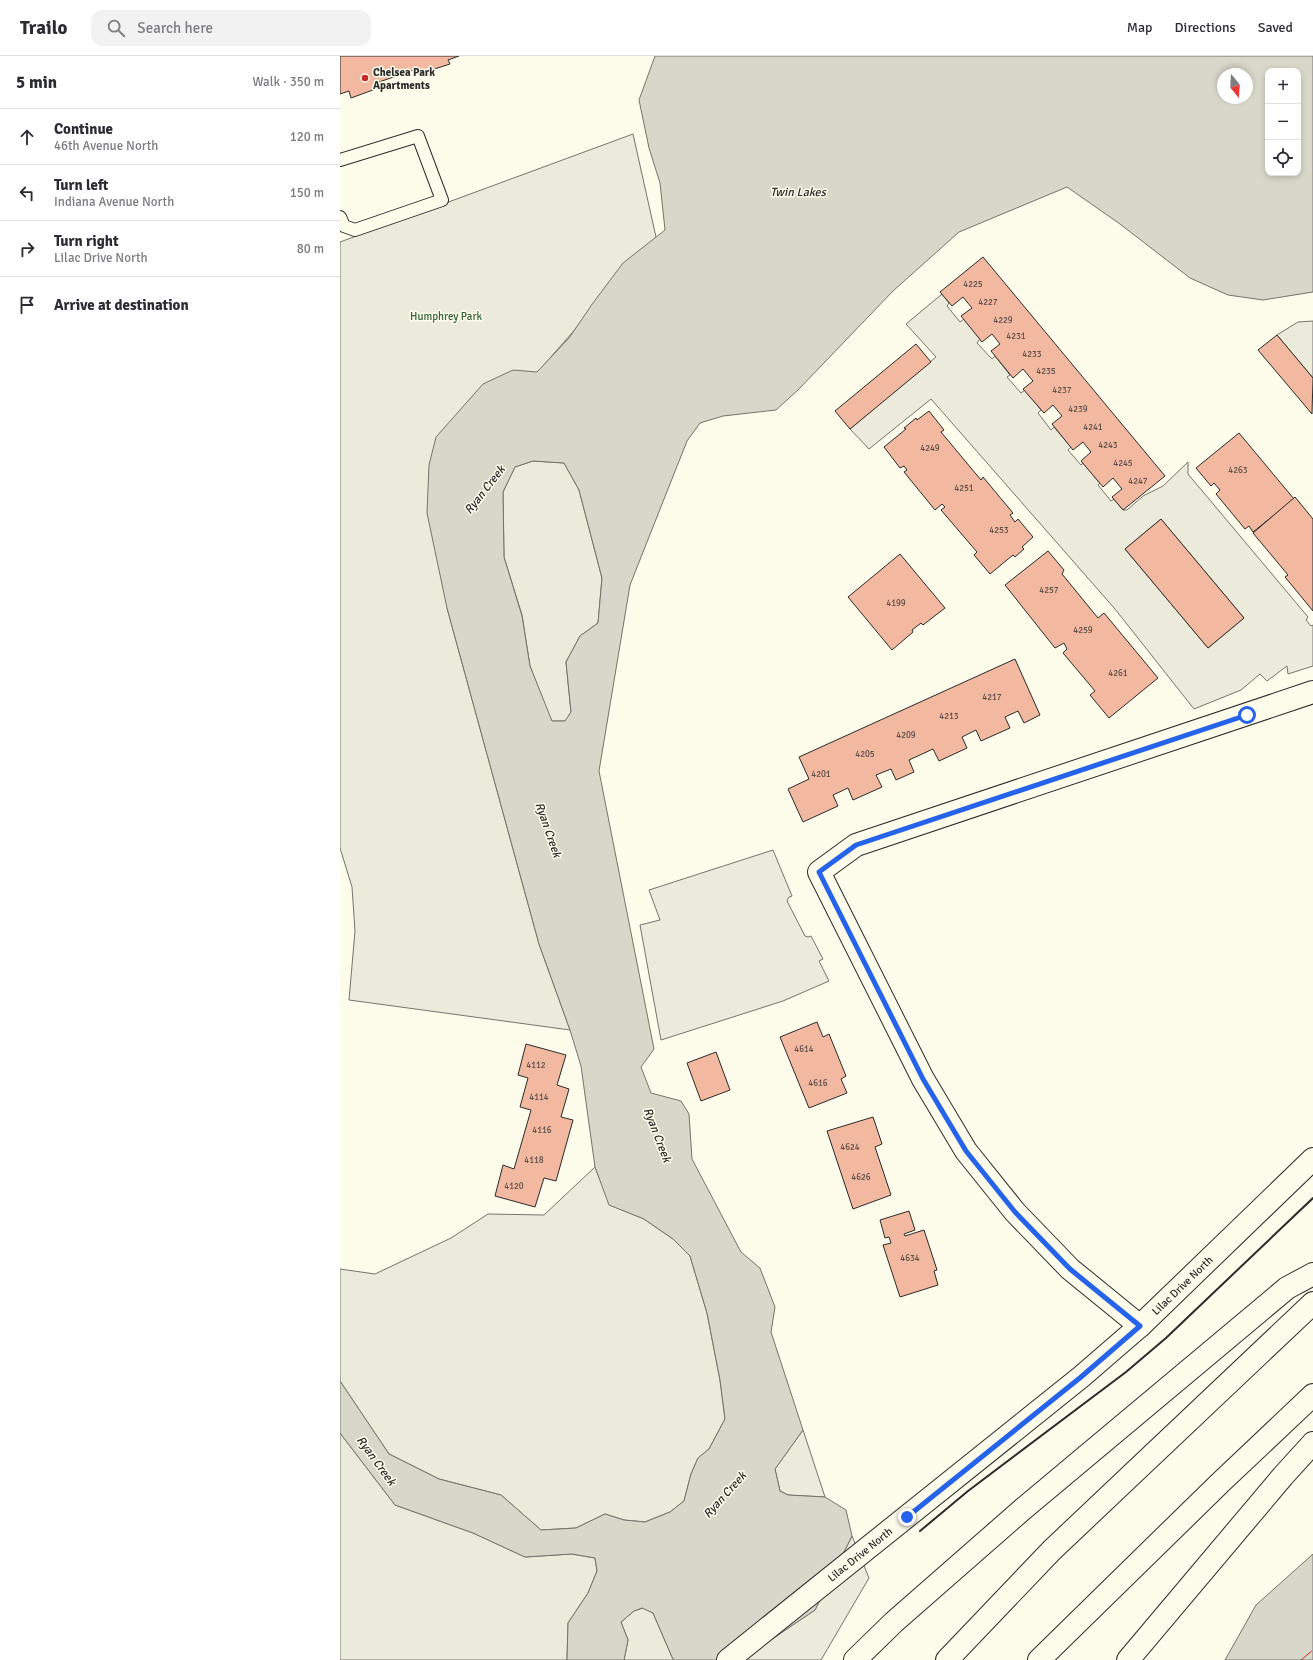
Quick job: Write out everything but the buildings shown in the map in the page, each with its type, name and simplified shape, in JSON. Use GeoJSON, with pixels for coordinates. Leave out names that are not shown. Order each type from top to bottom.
{"type":"FeatureCollection","features":[{"type":"Feature","properties":{"kind":"main road"},"geometry":{"type":"LineString","coordinates":[[1140,1326],[1070,1269],[1015,1212],[966,1151],[923,1079],[819,872],[856,845],[1313,692]]}},
{"type":"Feature","properties":{"kind":"main road","name":"Lilac Drive North"},"geometry":{"type":"LineString","coordinates":[[728,1660],[1081,1377],[1140,1326],[1313,1159]]}},
{"type":"Feature","properties":{"kind":"main road"},"geometry":{"type":"LineString","coordinates":[[855,1660],[894,1622],[1029,1504],[1269,1303],[1288,1288],[1313,1274]]}},
{"type":"Feature","properties":{"kind":"main road"},"geometry":{"type":"LineString","coordinates":[[947,1660],[1052,1550],[1313,1303]]}},
{"type":"Feature","properties":{"kind":"main road"},"geometry":{"type":"LineString","coordinates":[[1039,1660],[1198,1504],[1313,1395]]}},
{"type":"Feature","properties":{"kind":"main road"},"geometry":{"type":"LineString","coordinates":[[1128,1660],[1283,1476],[1313,1443]]}},
{"type":"Feature","properties":{"kind":"lane"},"geometry":{"type":"LineString","coordinates":[[340,160],[418,136],[442,200],[355,230],[344,226],[340,217]]}},
{"type":"Feature","properties":{"kind":"green space","name":"Humphrey Park"},"geometry":{"type":"Polygon","coordinates":[[[633,134],[656,237],[529,382],[447,608],[539,944],[570,1030],[349,1000],[355,931],[352,887],[340,848],[340,242],[633,134]]]}},
{"type":"Feature","properties":{"kind":"green space"},"geometry":{"type":"Polygon","coordinates":[[[533,461],[564,463],[579,490],[602,578],[598,623],[580,636],[566,662],[571,712],[566,721],[551,721],[530,666],[522,615],[504,557],[503,492],[515,467],[533,461]]]}},
{"type":"Feature","properties":{"kind":"green space"},"geometry":{"type":"Polygon","coordinates":[[[595,1167],[610,1205],[644,1219],[673,1239],[690,1256],[707,1313],[720,1380],[725,1419],[709,1449],[698,1458],[691,1474],[684,1501],[670,1512],[645,1522],[624,1520],[605,1514],[576,1528],[541,1530],[501,1495],[439,1479],[389,1454],[340,1381],[340,1269],[375,1274],[451,1238],[488,1214],[544,1215],[595,1167]]]}},
{"type":"Feature","properties":{"kind":"green space"},"geometry":{"type":"Polygon","coordinates":[[[803,1430],[825,1497],[788,1495],[780,1491],[775,1469],[803,1430]]]}},
{"type":"Feature","properties":{"kind":"green space"},"geometry":{"type":"Polygon","coordinates":[[[340,1433],[395,1505],[473,1533],[525,1557],[572,1554],[595,1558],[597,1571],[588,1593],[568,1623],[567,1660],[340,1660],[340,1433]]]}},
{"type":"Feature","properties":{"kind":"green space"},"geometry":{"type":"Polygon","coordinates":[[[852,1536],[869,1578],[821,1660],[741,1660],[815,1610],[852,1536]]]}},
{"type":"Feature","properties":{"kind":"green space"},"geometry":{"type":"Polygon","coordinates":[[[643,1608],[653,1613],[674,1660],[624,1660],[628,1640],[621,1622],[634,1611],[643,1608]]]}},
{"type":"Feature","properties":{"kind":"shaded area"},"geometry":{"type":"Polygon","coordinates":[[[942,294],[949,303],[947,306],[960,322],[964,319],[980,339],[977,343],[992,359],[995,356],[1010,375],[1007,377],[1021,393],[1025,390],[1041,410],[1038,413],[1051,430],[1054,427],[1071,447],[1068,450],[1081,465],[1083,463],[1100,483],[1098,485],[1111,501],[1114,499],[1123,510],[1127,510],[1143,496],[1163,486],[1188,462],[1188,474],[1308,617],[1306,620],[1311,626],[1313,625],[1313,666],[1288,674],[1287,666],[1267,681],[1260,674],[1241,690],[1194,709],[1115,609],[931,399],[869,449],[850,429],[936,357],[906,324],[942,294]],[[1161,519],[1125,549],[1208,648],[1244,618],[1161,519]]]}},
{"type":"Feature","properties":{"kind":"shaded area"},"geometry":{"type":"Polygon","coordinates":[[[1313,321],[1313,378],[1277,335],[1298,322],[1313,321]]]}},
{"type":"Feature","properties":{"kind":"shaded area"},"geometry":{"type":"Polygon","coordinates":[[[773,850],[792,896],[789,897],[787,901],[805,936],[811,936],[823,959],[819,961],[829,981],[783,1001],[661,1040],[640,925],[660,920],[649,890],[773,850]]]}},
{"type":"Feature","properties":{"kind":"water"},"geometry":{"type":"Polygon","coordinates":[[[655,56],[1313,56],[1313,292],[1263,300],[1228,295],[1190,278],[1120,224],[1067,187],[959,232],[893,291],[798,390],[776,410],[723,416],[700,423],[687,441],[630,585],[599,771],[654,1049],[641,1067],[651,1093],[681,1101],[689,1114],[692,1159],[741,1252],[760,1268],[775,1307],[771,1332],[803,1430],[775,1469],[780,1491],[788,1495],[825,1497],[846,1510],[852,1536],[815,1610],[741,1660],[674,1660],[653,1613],[642,1608],[634,1611],[621,1622],[628,1640],[624,1660],[567,1660],[568,1623],[588,1593],[597,1571],[595,1558],[572,1554],[525,1557],[473,1533],[395,1505],[340,1433],[340,1381],[389,1454],[439,1479],[501,1495],[541,1530],[576,1528],[605,1514],[624,1520],[645,1522],[670,1512],[684,1501],[691,1474],[698,1458],[709,1449],[725,1419],[720,1380],[707,1313],[690,1256],[673,1239],[644,1219],[609,1205],[595,1167],[581,1066],[570,1030],[539,944],[447,608],[427,513],[429,465],[436,437],[483,384],[513,370],[537,372],[569,338],[623,263],[665,230],[660,183],[649,148],[639,100],[655,56]],[[533,461],[515,467],[503,492],[504,557],[522,616],[530,666],[552,721],[565,721],[571,712],[566,662],[580,636],[598,623],[602,578],[579,490],[564,463],[533,461]]]}},
{"type":"Feature","properties":{"kind":"water"},"geometry":{"type":"Polygon","coordinates":[[[1313,1554],[1313,1660],[1225,1660],[1256,1605],[1313,1554]]]}},
{"type":"Feature","properties":{"kind":"wall"},"geometry":{"type":"LineString","coordinates":[[920,1531],[968,1491],[1126,1372],[1166,1338],[1313,1198]]}},
{"type":"Feature","properties":{"kind":"power"},"geometry":{"type":"LineString","coordinates":[[1301,1660],[1313,1650]]}},
{"type":"Feature","properties":{"kind":"place","name":"Chelsea Park Apartments"},"geometry":{"type":"Point","coordinates":[365,78]}},
{"type":"Feature","properties":{"kind":"route"},"geometry":{"type":"LineString","coordinates":[[907,1517],[1081,1377],[1140,1326],[1070,1269],[1015,1212],[966,1151],[923,1079],[883,1003],[819,872],[856,845],[1247,715]]}},
{"type":"Feature","properties":{"kind":"water label","name":"Twin Lakes"},"geometry":{"type":"Point","coordinates":[798,192]}},
{"type":"Feature","properties":{"kind":"water label","name":"Ryan Creek"},"geometry":{"type":"Point","coordinates":[485,490]}},
{"type":"Feature","properties":{"kind":"water label","name":"Ryan Creek"},"geometry":{"type":"Point","coordinates":[548,830]}},
{"type":"Feature","properties":{"kind":"water label","name":"Ryan Creek"},"geometry":{"type":"Point","coordinates":[657,1135]}},
{"type":"Feature","properties":{"kind":"water label","name":"Ryan Creek"},"geometry":{"type":"Point","coordinates":[376,1461]}},
{"type":"Feature","properties":{"kind":"water label","name":"Ryan Creek"},"geometry":{"type":"Point","coordinates":[725,1495]}}]}
